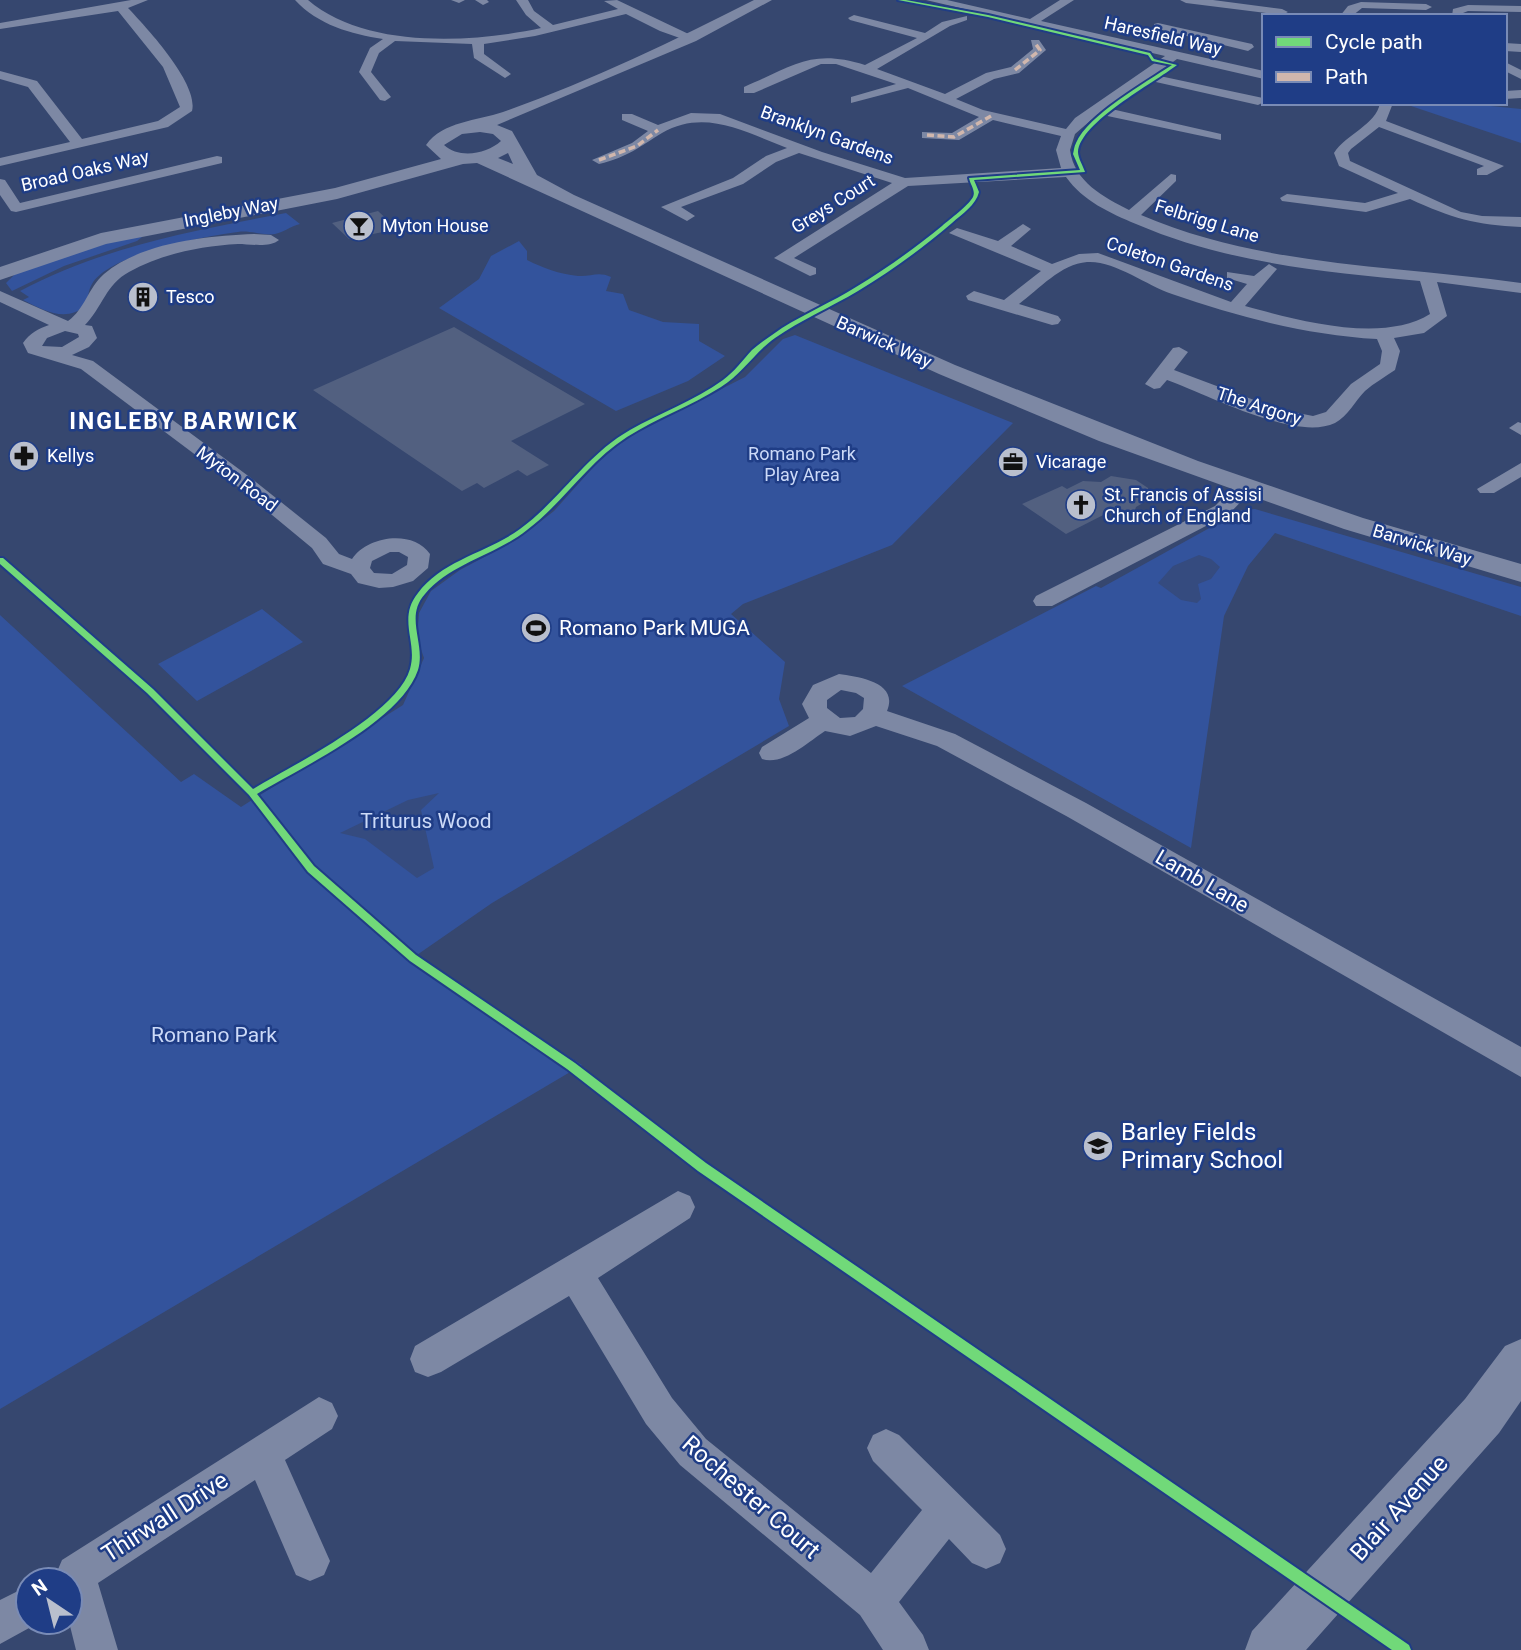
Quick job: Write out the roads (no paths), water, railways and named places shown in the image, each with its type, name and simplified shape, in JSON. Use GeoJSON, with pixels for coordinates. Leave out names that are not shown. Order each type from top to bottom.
{"type":"FeatureCollection","features":[{"type":"Feature","properties":{"kind":"street"},"geometry":{"type":"LineString","coordinates":[[0,26],[121,7],[142,0]]}},
{"type":"Feature","properties":{"kind":"street"},"geometry":{"type":"LineString","coordinates":[[302,1],[320,0]]}},
{"type":"Feature","properties":{"kind":"street"},"geometry":{"type":"LineString","coordinates":[[522,0],[530,13],[549,28]]}},
{"type":"Feature","properties":{"kind":"street"},"geometry":{"type":"LineString","coordinates":[[609,0],[625,11],[691,38]]}},
{"type":"Feature","properties":{"kind":"street"},"geometry":{"type":"LineString","coordinates":[[464,129],[538,104],[691,38],[765,0]]}},
{"type":"Feature","properties":{"kind":"street","name":"Haresfield Way"},"geometry":{"type":"LineString","coordinates":[[932,0],[1262,75]]}},
{"type":"Feature","properties":{"kind":"street"},"geometry":{"type":"LineString","coordinates":[[1032,22],[1068,0]]}},
{"type":"Feature","properties":{"kind":"street"},"geometry":{"type":"LineString","coordinates":[[302,1],[314,13],[347,28],[394,37],[478,41],[625,11]]}},
{"type":"Feature","properties":{"kind":"street"},"geometry":{"type":"LineString","coordinates":[[1348,14],[1356,6],[1385,3],[1426,6]]}},
{"type":"Feature","properties":{"kind":"street"},"geometry":{"type":"LineString","coordinates":[[0,162],[163,124],[187,107],[184,92],[170,69],[121,7]]}},
{"type":"Feature","properties":{"kind":"street"},"geometry":{"type":"LineString","coordinates":[[1139,37],[1158,26],[1180,7],[1282,12]]}},
{"type":"Feature","properties":{"kind":"street"},"geometry":{"type":"LineString","coordinates":[[1458,14],[1457,11],[1468,8],[1505,12],[1521,9]]}},
{"type":"Feature","properties":{"kind":"street"},"geometry":{"type":"LineString","coordinates":[[869,21],[882,16]]}},
{"type":"Feature","properties":{"kind":"street"},"geometry":{"type":"LineString","coordinates":[[854,18],[927,37]]}},
{"type":"Feature","properties":{"kind":"street"},"geometry":{"type":"LineString","coordinates":[[867,69],[946,24],[963,18]]}},
{"type":"Feature","properties":{"kind":"street"},"geometry":{"type":"LineString","coordinates":[[932,21],[946,24]]}},
{"type":"Feature","properties":{"kind":"street"},"geometry":{"type":"LineString","coordinates":[[1158,26],[1209,41],[1248,47]]}},
{"type":"Feature","properties":{"kind":"street"},"geometry":{"type":"LineString","coordinates":[[394,37],[374,51],[365,72],[380,92],[398,85]]}},
{"type":"Feature","properties":{"kind":"street"},"geometry":{"type":"LineString","coordinates":[[478,41],[478,55],[501,71],[515,63]]}},
{"type":"Feature","properties":{"kind":"street"},"geometry":{"type":"LineString","coordinates":[[944,100],[984,74],[1016,70],[1040,50],[1035,43]]}},
{"type":"Feature","properties":{"kind":"street"},"geometry":{"type":"LineString","coordinates":[[1070,172],[1062,148],[1067,133],[1175,55]]}},
{"type":"Feature","properties":{"kind":"street"},"geometry":{"type":"LineString","coordinates":[[749,84],[766,83],[819,60],[838,60],[909,84],[991,117],[1067,133]]}},
{"type":"Feature","properties":{"kind":"street"},"geometry":{"type":"LineString","coordinates":[[0,75],[33,84],[46,105],[79,144]]}},
{"type":"Feature","properties":{"kind":"street"},"geometry":{"type":"LineString","coordinates":[[1144,76],[1257,102]]}},
{"type":"Feature","properties":{"kind":"street"},"geometry":{"type":"LineString","coordinates":[[856,100],[909,84]]}},
{"type":"Feature","properties":{"kind":"street"},"geometry":{"type":"LineString","coordinates":[[841,95],[870,107]]}},
{"type":"Feature","properties":{"kind":"street"},"geometry":{"type":"LineString","coordinates":[[464,129],[496,130],[509,140],[538,104]]}},
{"type":"Feature","properties":{"kind":"street"},"geometry":{"type":"LineString","coordinates":[[1387,105],[1377,122],[1349,139],[1341,153],[1341,159],[1353,170],[1471,219],[1521,222]]}},
{"type":"Feature","properties":{"kind":"street"},"geometry":{"type":"LineString","coordinates":[[1096,110],[1215,137]]}},
{"type":"Feature","properties":{"kind":"street","name":"Branklyn Gardens"},"geometry":{"type":"LineString","coordinates":[[599,160],[637,146],[658,130],[681,119],[711,116],[762,131],[800,148],[888,179],[904,182],[1070,172]]}},
{"type":"Feature","properties":{"kind":"street"},"geometry":{"type":"LineString","coordinates":[[627,117],[658,130]]}},
{"type":"Feature","properties":{"kind":"street"},"geometry":{"type":"LineString","coordinates":[[927,135],[954,137],[991,117]]}},
{"type":"Feature","properties":{"kind":"street"},"geometry":{"type":"LineString","coordinates":[[1377,122],[1497,166]]}},
{"type":"Feature","properties":{"kind":"street","name":"Ingleby Way"},"geometry":{"type":"LineString","coordinates":[[0,257],[134,221],[374,176],[411,162],[435,145],[441,137],[464,129]]}},
{"type":"Feature","properties":{"kind":"street","name":"Ingleby Way"},"geometry":{"type":"LineString","coordinates":[[0,274],[100,239],[337,193],[495,153],[509,140]]}},
{"type":"Feature","properties":{"kind":"street","name":"Barwick Way"},"geometry":{"type":"LineString","coordinates":[[509,140],[530,179]]}},
{"type":"Feature","properties":{"kind":"street","name":"Barwick Way"},"geometry":{"type":"LineString","coordinates":[[435,145],[440,152],[470,158],[530,179],[565,199],[1034,408],[1245,487],[1406,541],[1521,573]]}},
{"type":"Feature","properties":{"kind":"street"},"geometry":{"type":"LineString","coordinates":[[668,207],[738,181],[771,159],[800,148]]}},
{"type":"Feature","properties":{"kind":"street","name":"Broad Oaks Way"},"geometry":{"type":"LineString","coordinates":[[179,152],[192,166]]}},
{"type":"Feature","properties":{"kind":"street","name":"Broad Oaks Way"},"geometry":{"type":"LineString","coordinates":[[0,183],[16,208],[217,160]]}},
{"type":"Feature","properties":{"kind":"street"},"geometry":{"type":"LineString","coordinates":[[1482,172],[1513,160]]}},
{"type":"Feature","properties":{"kind":"street","name":"Felbrigg Lane"},"geometry":{"type":"LineString","coordinates":[[1070,172],[1091,195],[1131,216],[1192,240],[1296,266],[1427,276],[1521,289]]}},
{"type":"Feature","properties":{"kind":"street","name":"Greys Court"},"geometry":{"type":"LineString","coordinates":[[810,271],[776,255],[821,236],[854,212],[904,182]]}},
{"type":"Feature","properties":{"kind":"street"},"geometry":{"type":"LineString","coordinates":[[1131,216],[1166,183],[1139,183]]}},
{"type":"Feature","properties":{"kind":"street"},"geometry":{"type":"LineString","coordinates":[[1287,198],[1320,198],[1366,208],[1408,195]]}},
{"type":"Feature","properties":{"kind":"street"},"geometry":{"type":"LineString","coordinates":[[649,198],[687,216]]}},
{"type":"Feature","properties":{"kind":"street"},"geometry":{"type":"LineString","coordinates":[[1000,247],[1023,229]]}},
{"type":"Feature","properties":{"kind":"street"},"geometry":{"type":"LineString","coordinates":[[957,233],[1000,247],[1052,270]]}},
{"type":"Feature","properties":{"kind":"street"},"geometry":{"type":"LineString","coordinates":[[34,339],[68,326],[90,312],[105,281],[122,269],[152,257],[226,240],[271,240]]}},
{"type":"Feature","properties":{"kind":"street","name":"Coleton Gardens"},"geometry":{"type":"LineString","coordinates":[[1007,306],[1052,270],[1076,258],[1097,258],[1162,284],[1236,306],[1317,327],[1384,336],[1418,331],[1432,325],[1438,316],[1427,276]]}},
{"type":"Feature","properties":{"kind":"street","name":"Coleton Gardens"},"geometry":{"type":"LineString","coordinates":[[1233,275],[1264,276],[1236,306]]}},
{"type":"Feature","properties":{"kind":"street"},"geometry":{"type":"LineString","coordinates":[[87,365],[102,288]]}},
{"type":"Feature","properties":{"kind":"street"},"geometry":{"type":"LineString","coordinates":[[0,296],[68,326],[96,329]]}},
{"type":"Feature","properties":{"kind":"street"},"geometry":{"type":"LineString","coordinates":[[974,296],[1052,320]]}},
{"type":"Feature","properties":{"kind":"street"},"geometry":{"type":"LineString","coordinates":[[10,321],[29,331],[34,339],[34,349],[48,354],[68,351],[96,329]]}},
{"type":"Feature","properties":{"kind":"street","name":"The Argory"},"geometry":{"type":"LineString","coordinates":[[1179,352],[1158,378],[1297,421],[1314,423],[1329,418],[1362,384],[1389,366],[1391,351],[1384,336]]}},
{"type":"Feature","properties":{"kind":"street","name":"Myton Road"},"geometry":{"type":"LineString","coordinates":[[48,354],[87,365],[244,482],[319,543],[331,559],[359,569]]}},
{"type":"Feature","properties":{"kind":"street"},"geometry":{"type":"LineString","coordinates":[[1487,489],[1521,469]]}},
{"type":"Feature","properties":{"kind":"street"},"geometry":{"type":"LineString","coordinates":[[1044,601],[1222,510],[1245,487]]}},
{"type":"Feature","properties":{"kind":"street","name":"Myton Road"},"geometry":{"type":"LineString","coordinates":[[319,543],[351,549],[378,548]]}},
{"type":"Feature","properties":{"kind":"street"},"geometry":{"type":"LineString","coordinates":[[390,545],[412,548],[419,554],[417,568],[399,580],[387,582],[366,578],[359,569],[367,553],[378,548],[390,545]]}},
{"type":"Feature","properties":{"kind":"street"},"geometry":{"type":"LineString","coordinates":[[854,672],[874,694],[878,704],[874,716],[856,726],[839,726],[824,720],[817,713],[814,702],[816,695],[825,686],[854,672]]}},
{"type":"Feature","properties":{"kind":"street","name":"Lamb Lane"},"geometry":{"type":"LineString","coordinates":[[874,716],[946,740],[1077,810],[1521,1063]]}},
{"type":"Feature","properties":{"kind":"street"},"geometry":{"type":"LineString","coordinates":[[771,753],[824,720]]}},
{"type":"Feature","properties":{"kind":"street"},"geometry":{"type":"LineString","coordinates":[[428,1359],[575,1273],[678,1207]]}},
{"type":"Feature","properties":{"kind":"street","name":"Rochester Court"},"geometry":{"type":"LineString","coordinates":[[575,1273],[659,1412],[693,1452],[873,1601],[908,1650]]}},
{"type":"Feature","properties":{"kind":"street","name":"Blair Avenue"},"geometry":{"type":"LineString","coordinates":[[1271,1650],[1482,1416],[1521,1362]]}},
{"type":"Feature","properties":{"kind":"street","name":"Thirwall Drive"},"geometry":{"type":"LineString","coordinates":[[84,1569],[319,1416]]}},
{"type":"Feature","properties":{"kind":"street"},"geometry":{"type":"LineString","coordinates":[[886,1448],[986,1549]]}},
{"type":"Feature","properties":{"kind":"street"},"geometry":{"type":"LineString","coordinates":[[263,1452],[310,1561]]}},
{"type":"Feature","properties":{"kind":"street"},"geometry":{"type":"LineString","coordinates":[[873,1601],[948,1509]]}},
{"type":"Feature","properties":{"kind":"street","name":"Thirwall Drive"},"geometry":{"type":"LineString","coordinates":[[84,1612],[97,1650]]}},
{"type":"Feature","properties":{"kind":"place","name":"Myton House"},"geometry":{"type":"Point","coordinates":[359,226]}},
{"type":"Feature","properties":{"kind":"place","name":"Tesco"},"geometry":{"type":"Point","coordinates":[143,297]}},
{"type":"Feature","properties":{"kind":"place","name":"Kellys"},"geometry":{"type":"Point","coordinates":[24,456]}},
{"type":"Feature","properties":{"kind":"place","name":"Vicarage"},"geometry":{"type":"Point","coordinates":[1013,462]}},
{"type":"Feature","properties":{"kind":"place","name":"St. Francis of Assisi Church of England"},"geometry":{"type":"Point","coordinates":[1081,505]}},
{"type":"Feature","properties":{"kind":"place","name":"Romano Park MUGA"},"geometry":{"type":"Point","coordinates":[536,628]}},
{"type":"Feature","properties":{"kind":"place","name":"Barley Fields Primary School"},"geometry":{"type":"Point","coordinates":[1098,1146]}},
{"type":"Feature","properties":{"kind":"district","name":"INGLEBY BARWICK"},"geometry":{"type":"Point","coordinates":[184,421]}},
{"type":"Feature","properties":{"kind":"park label","name":"Romano Park Play Area"},"geometry":{"type":"Point","coordinates":[802,464]}},
{"type":"Feature","properties":{"kind":"park label","name":"Triturus Wood"},"geometry":{"type":"Point","coordinates":[426,821]}},
{"type":"Feature","properties":{"kind":"park label","name":"Romano Park"},"geometry":{"type":"Point","coordinates":[214,1035]}}]}
